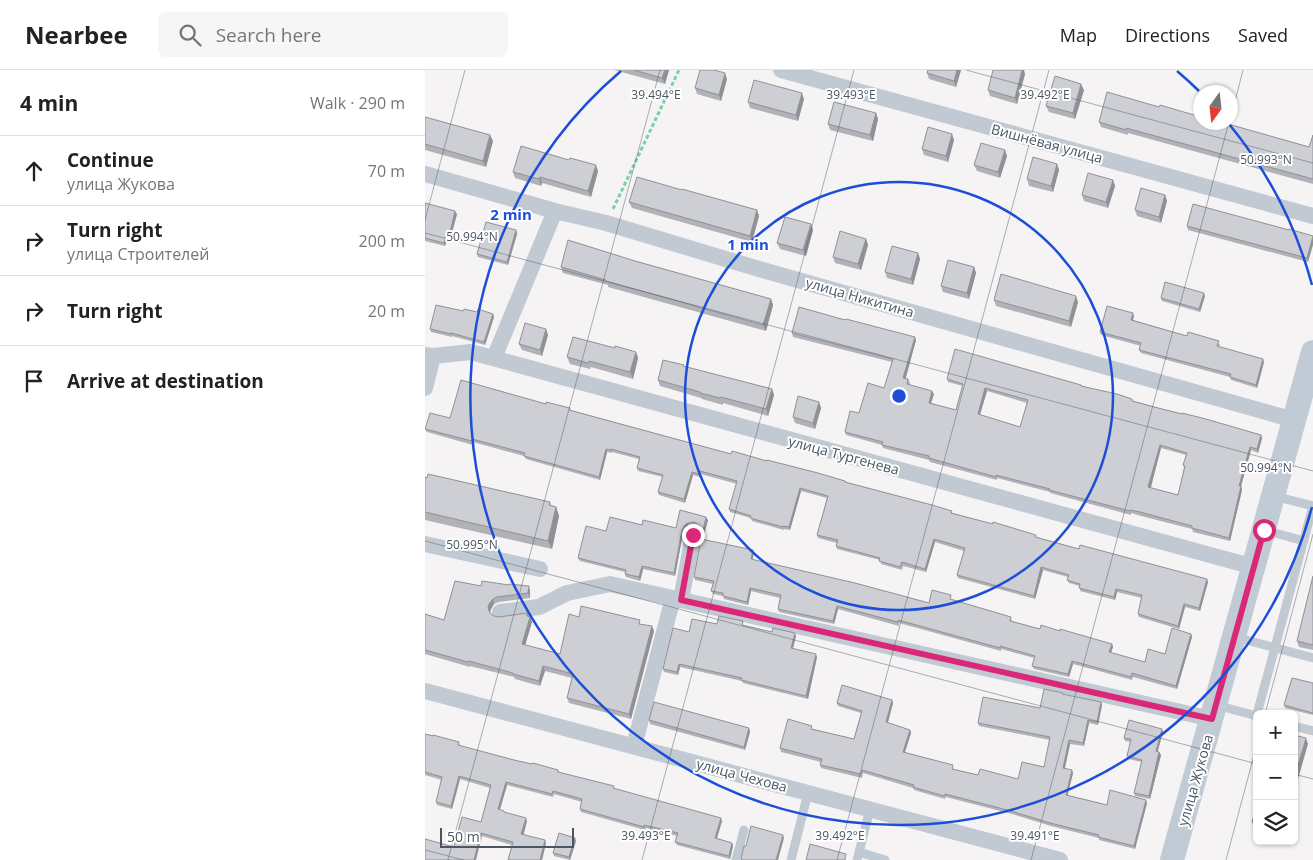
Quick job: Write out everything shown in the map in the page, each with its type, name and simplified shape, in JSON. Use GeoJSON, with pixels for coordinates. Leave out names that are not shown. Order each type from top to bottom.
{"type":"FeatureCollection","features":[{"type":"Feature","properties":{"kind":"street","name":"Вишнёвая улица"},"geometry":{"type":"LineString","coordinates":[[781,70],[1313,216]]}},
{"type":"Feature","properties":{"kind":"street","name":"улица Никитина"},"geometry":{"type":"LineString","coordinates":[[425,174],[555,211],[607,223],[759,269],[1294,420]]}},
{"type":"Feature","properties":{"kind":"street"},"geometry":{"type":"LineString","coordinates":[[495,358],[555,211]]}},
{"type":"Feature","properties":{"kind":"street","name":"улица Тургенева"},"geometry":{"type":"LineString","coordinates":[[429,356],[471,352],[495,358],[1254,567]]}},
{"type":"Feature","properties":{"kind":"street","name":"улица Жукова"},"geometry":{"type":"LineString","coordinates":[[1172,860],[1313,352]]}},
{"type":"Feature","properties":{"kind":"street"},"geometry":{"type":"LineString","coordinates":[[425,388],[429,356]]}},
{"type":"Feature","properties":{"kind":"street"},"geometry":{"type":"LineString","coordinates":[[634,746],[677,599],[693,535]]}},
{"type":"Feature","properties":{"kind":"street"},"geometry":{"type":"LineString","coordinates":[[425,544],[540,569]]}},
{"type":"Feature","properties":{"kind":"street"},"geometry":{"type":"LineString","coordinates":[[501,612],[539,607],[567,593],[610,584],[1214,712]]}},
{"type":"Feature","properties":{"kind":"street","name":"улица Чехова"},"geometry":{"type":"LineString","coordinates":[[425,690],[1053,859]]}},
{"type":"Feature","properties":{"kind":"lane"},"geometry":{"type":"LineString","coordinates":[[1258,710],[1313,506],[1274,496]]}},
{"type":"Feature","properties":{"kind":"lane"},"geometry":{"type":"LineString","coordinates":[[1264,530],[1304,541]]}},
{"type":"Feature","properties":{"kind":"lane"},"geometry":{"type":"LineString","coordinates":[[1235,637],[1313,658]]}},
{"type":"Feature","properties":{"kind":"lane"},"geometry":{"type":"LineString","coordinates":[[1214,712],[1253,715]]}},
{"type":"Feature","properties":{"kind":"lane"},"geometry":{"type":"LineString","coordinates":[[1298,727],[1313,731]]}},
{"type":"Feature","properties":{"kind":"lane"},"geometry":{"type":"LineString","coordinates":[[791,860],[808,792]]}},
{"type":"Feature","properties":{"kind":"lane"},"geometry":{"type":"LineString","coordinates":[[870,809],[858,856],[885,860]]}},
{"type":"Feature","properties":{"kind":"lane"},"geometry":{"type":"LineString","coordinates":[[736,860],[744,830]]}},
{"type":"Feature","properties":{"kind":"path"},"geometry":{"type":"LineString","coordinates":[[607,223],[679,70]]}},
{"type":"Feature","properties":{"kind":"building"},"geometry":{"type":"Polygon","coordinates":[[[634,70],[665,70],[662,78],[634,70]]]}},
{"type":"Feature","properties":{"kind":"building"},"geometry":{"type":"Polygon","coordinates":[[[700,70],[714,70],[725,73],[719,95],[695,88],[700,70]]]}},
{"type":"Feature","properties":{"kind":"building"},"geometry":{"type":"Polygon","coordinates":[[[928,70],[957,70],[954,81],[927,73],[928,70]]]}},
{"type":"Feature","properties":{"kind":"building"},"geometry":{"type":"Polygon","coordinates":[[[993,70],[1022,70],[1015,98],[988,90],[993,70]]]}},
{"type":"Feature","properties":{"kind":"building"},"geometry":{"type":"Polygon","coordinates":[[[1055,76],[1081,84],[1073,113],[1046,106],[1055,76]]]}},
{"type":"Feature","properties":{"kind":"building"},"geometry":{"type":"Polygon","coordinates":[[[754,80],[802,93],[796,115],[748,102],[754,80]]]}},
{"type":"Feature","properties":{"kind":"building"},"geometry":{"type":"Polygon","coordinates":[[[1107,92],[1193,115],[1193,130],[1238,130],[1238,127],[1309,147],[1313,135],[1313,179],[1126,128],[1126,130],[1099,122],[1107,92]]]}},
{"type":"Feature","properties":{"kind":"building"},"geometry":{"type":"Polygon","coordinates":[[[834,102],[876,113],[870,135],[828,124],[834,102]]]}},
{"type":"Feature","properties":{"kind":"building"},"geometry":{"type":"Polygon","coordinates":[[[425,117],[490,135],[483,161],[425,144],[425,117]]]}},
{"type":"Feature","properties":{"kind":"building"},"geometry":{"type":"Polygon","coordinates":[[[928,127],[952,134],[946,156],[922,149],[928,127]]]}},
{"type":"Feature","properties":{"kind":"building"},"geometry":{"type":"Polygon","coordinates":[[[981,143],[1005,150],[998,172],[974,165],[981,143]]]}},
{"type":"Feature","properties":{"kind":"building"},"geometry":{"type":"Polygon","coordinates":[[[521,146],[569,160],[570,158],[596,165],[588,191],[540,177],[539,179],[513,172],[521,146]]]}},
{"type":"Feature","properties":{"kind":"building"},"geometry":{"type":"Polygon","coordinates":[[[1033,157],[1057,164],[1051,186],[1027,179],[1033,157]]]}},
{"type":"Feature","properties":{"kind":"building"},"geometry":{"type":"Polygon","coordinates":[[[1088,173],[1113,180],[1106,202],[1082,195],[1088,173]]]}},
{"type":"Feature","properties":{"kind":"building"},"geometry":{"type":"Polygon","coordinates":[[[637,177],[757,210],[750,236],[629,202],[637,177]]]}},
{"type":"Feature","properties":{"kind":"building"},"geometry":{"type":"Polygon","coordinates":[[[1141,188],[1165,195],[1159,217],[1135,210],[1141,188]]]}},
{"type":"Feature","properties":{"kind":"building"},"geometry":{"type":"Polygon","coordinates":[[[425,203],[455,211],[449,237],[446,236],[444,243],[425,238],[425,203]]]}},
{"type":"Feature","properties":{"kind":"building"},"geometry":{"type":"Polygon","coordinates":[[[1193,204],[1313,236],[1307,258],[1187,226],[1193,204]]]}},
{"type":"Feature","properties":{"kind":"building"},"geometry":{"type":"Polygon","coordinates":[[[785,217],[811,224],[803,250],[777,243],[785,217]]]}},
{"type":"Feature","properties":{"kind":"building"},"geometry":{"type":"Polygon","coordinates":[[[486,222],[516,230],[507,262],[477,254],[486,222]]]}},
{"type":"Feature","properties":{"kind":"building"},"geometry":{"type":"Polygon","coordinates":[[[840,231],[866,239],[858,264],[833,257],[840,231]]]}},
{"type":"Feature","properties":{"kind":"building"},"geometry":{"type":"Polygon","coordinates":[[[568,240],[771,299],[763,325],[561,267],[568,240]]]}},
{"type":"Feature","properties":{"kind":"building"},"geometry":{"type":"Polygon","coordinates":[[[892,246],[918,253],[911,279],[885,272],[892,246]]]}},
{"type":"Feature","properties":{"kind":"building"},"geometry":{"type":"Polygon","coordinates":[[[948,260],[974,267],[967,293],[941,286],[948,260]]]}},
{"type":"Feature","properties":{"kind":"building"},"geometry":{"type":"Polygon","coordinates":[[[1001,274],[1076,296],[1069,321],[994,300],[1001,274]]]}},
{"type":"Feature","properties":{"kind":"building"},"geometry":{"type":"Polygon","coordinates":[[[1165,282],[1204,293],[1199,309],[1161,298],[1165,282]]]}},
{"type":"Feature","properties":{"kind":"building"},"geometry":{"type":"Polygon","coordinates":[[[436,305],[463,311],[464,309],[477,312],[478,309],[493,314],[484,342],[430,329],[436,305]]]}},
{"type":"Feature","properties":{"kind":"building"},"geometry":{"type":"Polygon","coordinates":[[[1107,306],[1133,313],[1131,320],[1187,336],[1188,332],[1219,341],[1217,346],[1263,359],[1256,385],[1230,377],[1231,374],[1139,350],[1141,343],[1100,332],[1107,306]]]}},
{"type":"Feature","properties":{"kind":"building"},"geometry":{"type":"Polygon","coordinates":[[[799,307],[915,337],[903,378],[908,379],[907,384],[932,391],[929,403],[956,410],[963,384],[947,379],[955,349],[1081,386],[1117,394],[1132,399],[1132,401],[1261,435],[1257,449],[1250,447],[1239,486],[1241,486],[1229,538],[1140,512],[1130,511],[996,475],[996,477],[929,458],[929,456],[882,445],[883,442],[845,432],[850,411],[859,413],[868,383],[884,388],[893,359],[792,333],[799,307]],[[985,388],[978,414],[1020,427],[1028,400],[985,388]],[[1160,445],[1148,487],[1178,495],[1187,453],[1160,445]]]}},
{"type":"Feature","properties":{"kind":"building"},"geometry":{"type":"Polygon","coordinates":[[[525,323],[546,329],[540,350],[519,344],[525,323]]]}},
{"type":"Feature","properties":{"kind":"building"},"geometry":{"type":"Polygon","coordinates":[[[573,337],[636,352],[630,372],[567,357],[573,337]]]}},
{"type":"Feature","properties":{"kind":"building"},"geometry":{"type":"Polygon","coordinates":[[[663,360],[772,389],[766,409],[700,393],[658,380],[663,360]]]}},
{"type":"Feature","properties":{"kind":"building"},"geometry":{"type":"Polygon","coordinates":[[[461,380],[546,404],[546,402],[570,408],[569,410],[731,454],[732,451],[818,473],[952,511],[951,513],[993,524],[993,522],[1036,535],[1035,537],[1079,549],[1080,545],[1207,579],[1199,608],[1184,604],[1178,626],[1138,614],[1142,595],[1116,589],[1114,597],[1079,588],[1080,584],[1067,580],[1069,575],[1041,567],[1034,596],[957,575],[965,548],[934,539],[925,569],[902,562],[900,567],[879,561],[880,558],[836,546],[838,540],[817,535],[828,496],[800,488],[789,527],[783,527],[750,518],[751,516],[729,509],[737,481],[700,471],[699,474],[692,472],[684,499],[658,492],[663,475],[637,468],[640,457],[611,449],[606,449],[599,477],[524,456],[525,453],[425,429],[430,413],[450,418],[461,380]]]}},
{"type":"Feature","properties":{"kind":"building"},"geometry":{"type":"Polygon","coordinates":[[[798,396],[819,402],[813,423],[793,417],[798,396]]]}},
{"type":"Feature","properties":{"kind":"building"},"geometry":{"type":"Polygon","coordinates":[[[428,474],[550,502],[549,505],[556,507],[548,541],[425,512],[425,477],[427,478],[428,474]]]}},
{"type":"Feature","properties":{"kind":"building"},"geometry":{"type":"Polygon","coordinates":[[[680,510],[706,517],[701,539],[753,550],[751,559],[855,583],[929,603],[932,590],[951,595],[950,599],[1011,617],[1010,621],[1040,629],[1041,625],[1060,631],[1060,629],[1112,644],[1109,652],[1145,662],[1148,649],[1165,654],[1172,628],[1191,634],[1176,686],[1132,673],[1131,677],[1072,661],[1068,674],[1032,666],[1035,656],[837,606],[833,621],[778,609],[781,595],[750,588],[747,602],[723,596],[723,593],[711,591],[714,581],[694,577],[702,533],[699,525],[694,522],[685,525],[682,530],[674,573],[642,566],[639,577],[625,574],[626,570],[578,558],[586,526],[606,531],[610,517],[642,525],[643,520],[676,528],[680,510]]]}},
{"type":"Feature","properties":{"kind":"building"},"geometry":{"type":"Polygon","coordinates":[[[1313,576],[1313,645],[1297,641],[1313,576]]]}},
{"type":"Feature","properties":{"kind":"building"},"geometry":{"type":"Polygon","coordinates":[[[455,581],[481,586],[482,581],[529,586],[528,593],[493,599],[488,608],[490,613],[499,617],[527,613],[527,616],[530,617],[522,644],[560,654],[569,614],[579,617],[581,606],[640,620],[639,624],[652,626],[629,714],[567,698],[573,674],[543,666],[539,681],[425,650],[425,614],[444,620],[455,581]]]}},
{"type":"Feature","properties":{"kind":"building"},"geometry":{"type":"Polygon","coordinates":[[[719,616],[743,621],[742,625],[772,632],[773,628],[795,633],[791,648],[816,654],[806,696],[741,680],[742,678],[679,664],[677,672],[663,669],[673,628],[689,632],[692,619],[717,624],[719,616]]]}},
{"type":"Feature","properties":{"kind":"building"},"geometry":{"type":"Polygon","coordinates":[[[1292,678],[1313,683],[1313,713],[1284,705],[1292,678]]]}},
{"type":"Feature","properties":{"kind":"building"},"geometry":{"type":"Polygon","coordinates":[[[842,685],[892,700],[886,722],[910,730],[903,752],[953,765],[952,769],[978,775],[980,769],[1018,779],[1022,762],[1044,767],[1050,737],[978,723],[983,697],[1040,708],[1044,689],[1101,702],[1097,722],[1088,720],[1083,743],[1069,740],[1063,768],[1072,770],[1066,795],[1107,805],[1110,790],[1146,800],[1134,846],[1011,811],[945,794],[944,796],[862,770],[861,774],[820,765],[822,759],[780,748],[788,719],[812,726],[811,729],[854,739],[862,711],[837,703],[842,685]]]}},
{"type":"Feature","properties":{"kind":"building"},"geometry":{"type":"Polygon","coordinates":[[[654,702],[749,728],[744,747],[649,720],[654,702]]]}},
{"type":"Feature","properties":{"kind":"building"},"geometry":{"type":"Polygon","coordinates":[[[1129,720],[1162,729],[1156,751],[1159,752],[1149,796],[1134,793],[1142,760],[1127,756],[1131,739],[1124,738],[1129,720]]]}},
{"type":"Feature","properties":{"kind":"building"},"geometry":{"type":"Polygon","coordinates":[[[425,734],[459,742],[458,745],[558,770],[558,772],[614,786],[613,788],[721,818],[715,838],[732,843],[729,856],[675,842],[678,833],[644,825],[644,827],[580,809],[582,799],[553,791],[552,794],[506,782],[498,809],[526,818],[521,834],[545,840],[540,860],[508,860],[513,842],[481,833],[474,860],[425,860],[425,839],[454,847],[462,817],[481,822],[491,785],[459,776],[451,806],[436,802],[442,777],[425,772],[425,734]]]}},
{"type":"Feature","properties":{"kind":"building"},"geometry":{"type":"Polygon","coordinates":[[[1298,736],[1306,738],[1298,765],[1298,736]]]}},
{"type":"Feature","properties":{"kind":"building"},"geometry":{"type":"Polygon","coordinates":[[[751,826],[783,835],[776,860],[741,859],[751,826]]]}},
{"type":"Feature","properties":{"kind":"building"},"geometry":{"type":"Polygon","coordinates":[[[559,833],[575,838],[569,857],[553,853],[559,833]]]}},
{"type":"Feature","properties":{"kind":"building"},"geometry":{"type":"Polygon","coordinates":[[[810,844],[846,854],[845,860],[806,860],[810,844]]]}},
{"type":"Feature","properties":{"kind":"route"},"geometry":{"type":"LineString","coordinates":[[693,535],[681,600],[1212,719],[1264,530]]}}]}
